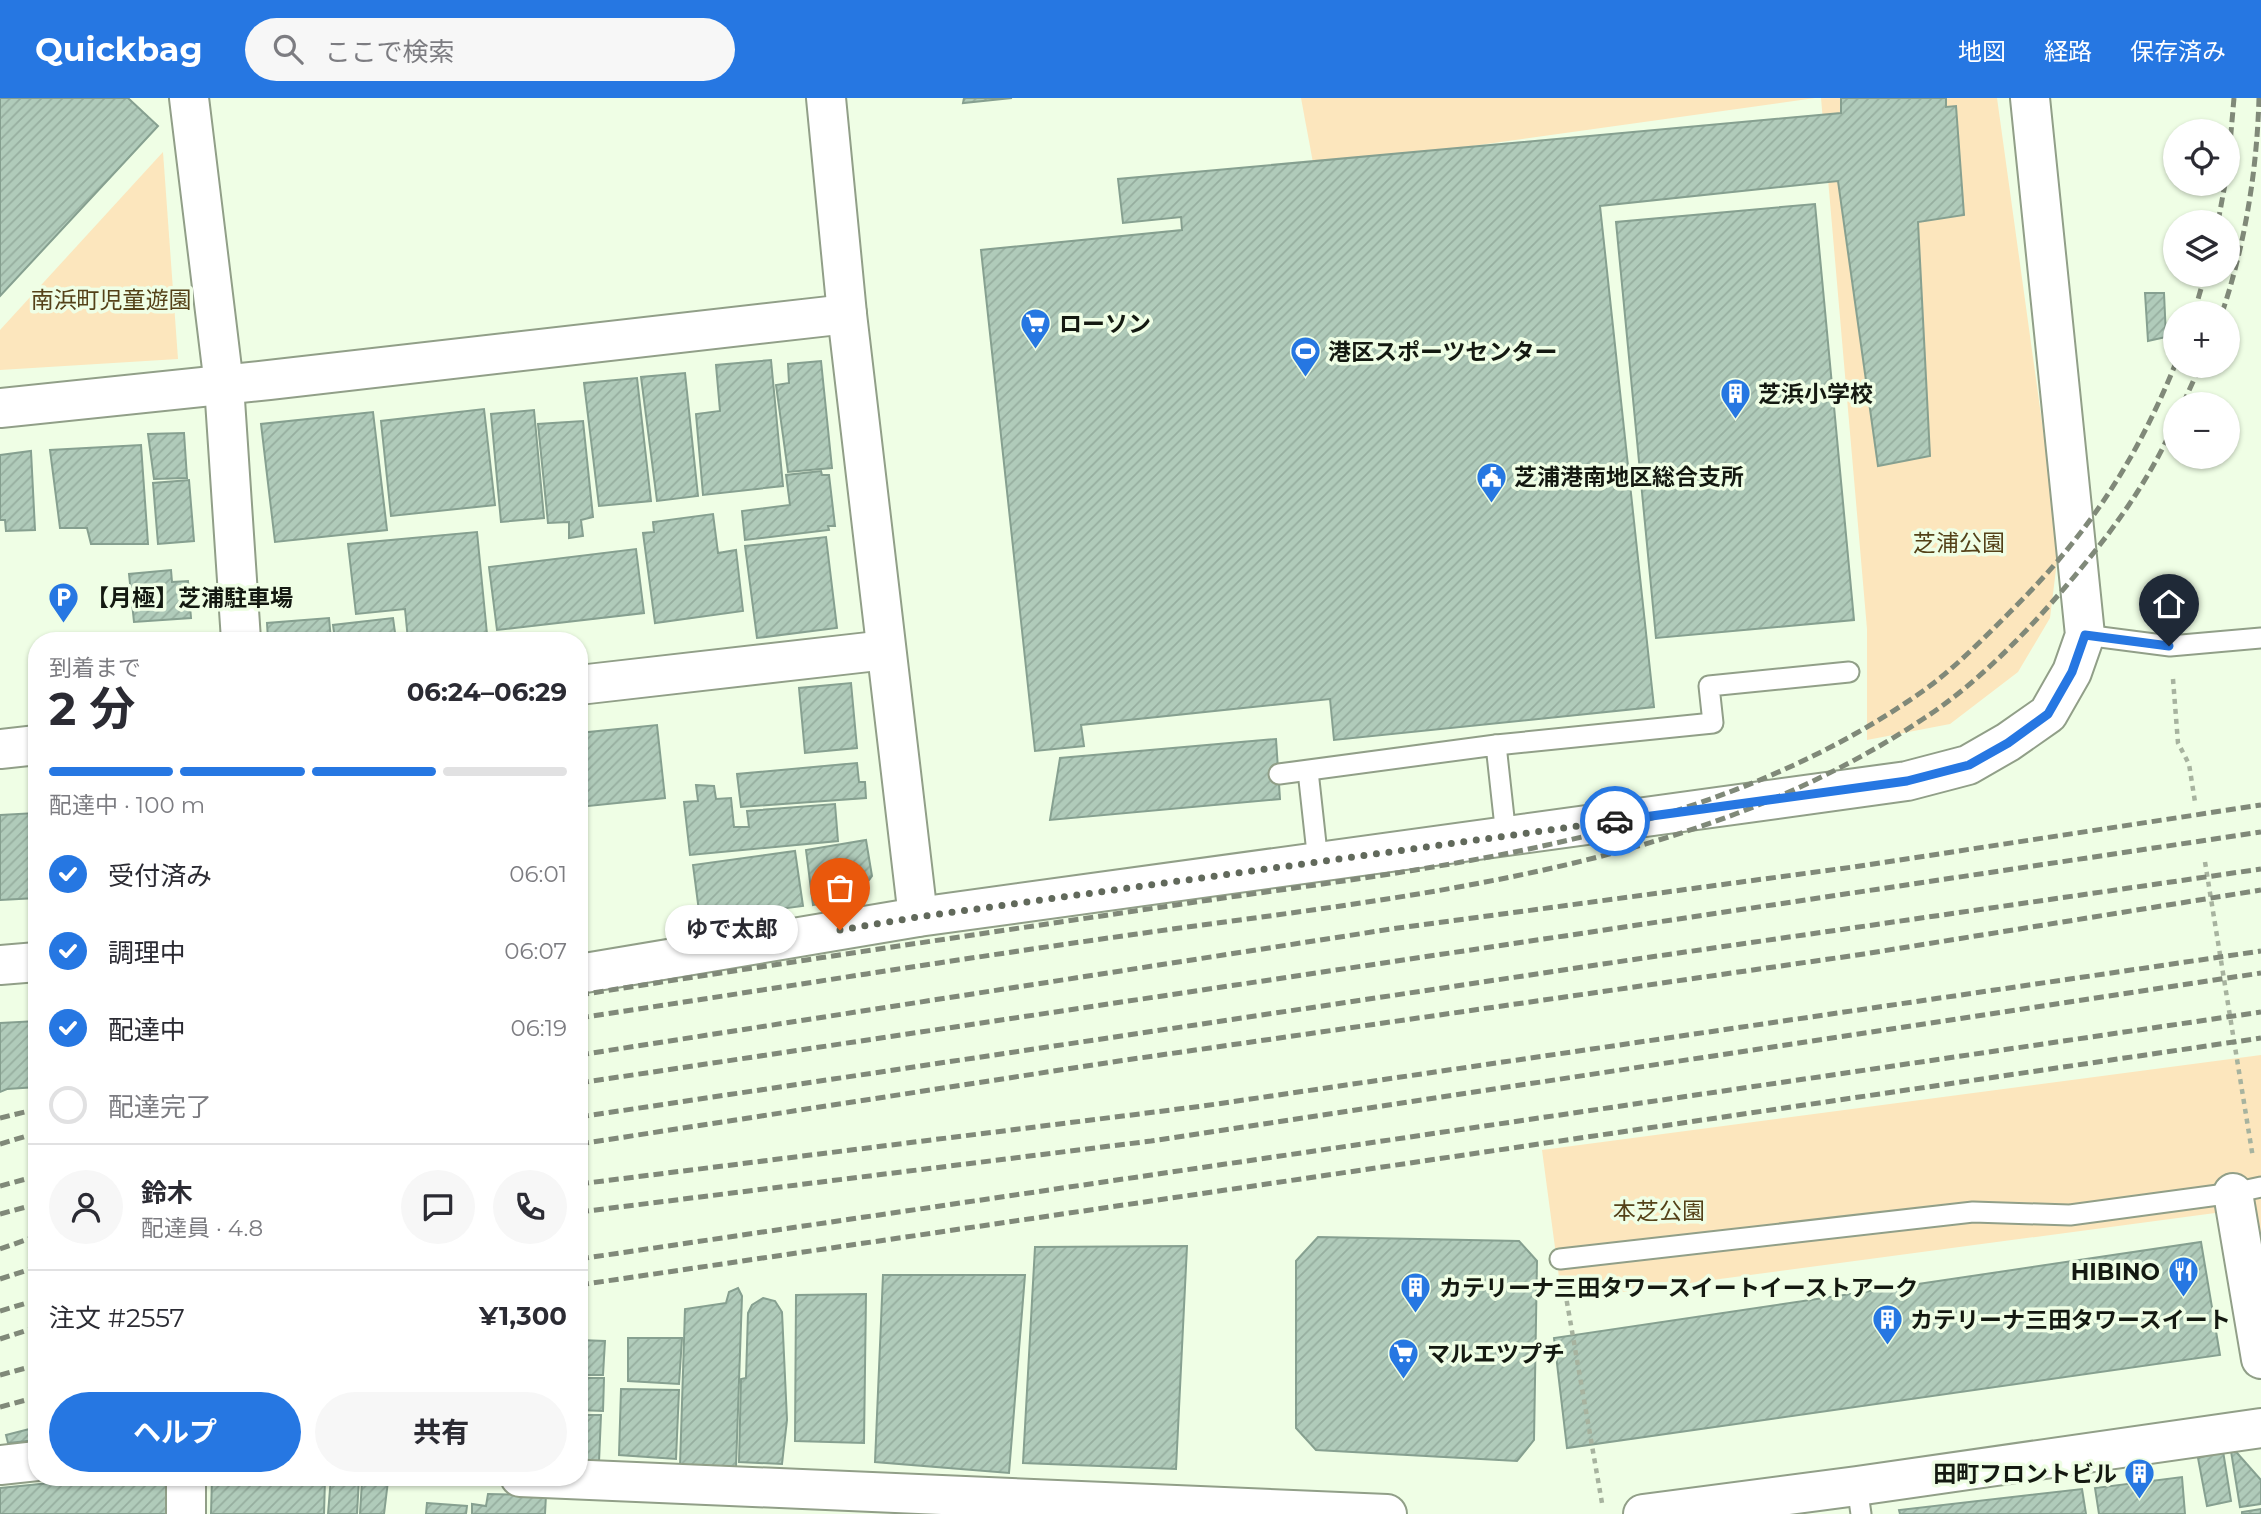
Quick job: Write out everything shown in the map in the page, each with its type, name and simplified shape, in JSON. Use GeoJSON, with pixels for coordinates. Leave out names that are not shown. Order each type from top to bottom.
{"type":"FeatureCollection","features":[{"type":"Feature","properties":{"kind":"street"},"geometry":{"type":"LineString","coordinates":[[189,98],[224,385],[240,632]]}},
{"type":"Feature","properties":{"kind":"street"},"geometry":{"type":"LineString","coordinates":[[827,98],[847,314],[918,917]]}},
{"type":"Feature","properties":{"kind":"street"},"geometry":{"type":"LineString","coordinates":[[588,972],[918,917],[1907,781],[1969,765],[2008,743],[2048,714],[2072,672],[2085,635],[2030,98]]}},
{"type":"Feature","properties":{"kind":"street"},"geometry":{"type":"LineString","coordinates":[[0,408],[847,314]]}},
{"type":"Feature","properties":{"kind":"street"},"geometry":{"type":"LineString","coordinates":[[588,684],[886,650]]}},
{"type":"Feature","properties":{"kind":"street"},"geometry":{"type":"LineString","coordinates":[[0,749],[28,746]]}},
{"type":"Feature","properties":{"kind":"street"},"geometry":{"type":"LineString","coordinates":[[0,965],[28,963]]}},
{"type":"Feature","properties":{"kind":"street"},"geometry":{"type":"LineString","coordinates":[[2251,1189],[2261,1359]]}},
{"type":"Feature","properties":{"kind":"street"},"geometry":{"type":"LineString","coordinates":[[1643,1514],[1859,1500],[2261,1429]]}},
{"type":"Feature","properties":{"kind":"street"},"geometry":{"type":"LineString","coordinates":[[0,1465],[28,1462]]}},
{"type":"Feature","properties":{"kind":"street"},"geometry":{"type":"LineString","coordinates":[[588,1480],[1387,1514]]}},
{"type":"Feature","properties":{"kind":"street"},"geometry":{"type":"LineString","coordinates":[[186,1486],[186,1514]]}},
{"type":"Feature","properties":{"kind":"lane"},"geometry":{"type":"LineString","coordinates":[[2085,635],[2169,646],[2261,638]]}},
{"type":"Feature","properties":{"kind":"lane"},"geometry":{"type":"LineString","coordinates":[[1279,774],[1496,746],[1713,723],[1709,686],[1849,672]]}},
{"type":"Feature","properties":{"kind":"lane"},"geometry":{"type":"LineString","coordinates":[[1496,746],[1506,836]]}},
{"type":"Feature","properties":{"kind":"lane"},"geometry":{"type":"LineString","coordinates":[[1308,771],[1318,862]]}},
{"type":"Feature","properties":{"kind":"lane"},"geometry":{"type":"LineString","coordinates":[[1560,1259],[1973,1212],[2070,1215],[2251,1189]]}},
{"type":"Feature","properties":{"kind":"path"},"geometry":{"type":"LineString","coordinates":[[2169,646],[2178,743],[2189,764],[2195,802]]}},
{"type":"Feature","properties":{"kind":"path"},"geometry":{"type":"LineString","coordinates":[[2205,862],[2251,1189]]}},
{"type":"Feature","properties":{"kind":"path"},"geometry":{"type":"LineString","coordinates":[[1560,1259],[1604,1514]]}},
{"type":"Feature","properties":{"kind":"green space"},"geometry":{"type":"Polygon","coordinates":[[[1301,98],[1815,98],[1314,168],[1301,98]]]}},
{"type":"Feature","properties":{"kind":"green space","name":"芝浦公園"},"geometry":{"type":"Polygon","coordinates":[[[1821,98],[1997,98],[2059,545],[2050,618],[2018,672],[1950,724],[1867,740],[1867,629],[1821,98]]]}},
{"type":"Feature","properties":{"kind":"green space","name":"南浜町児童遊園"},"geometry":{"type":"Polygon","coordinates":[[[163,152],[178,359],[0,370],[0,330],[163,152]]]}},
{"type":"Feature","properties":{"kind":"green space","name":"本芝公園"},"geometry":{"type":"Polygon","coordinates":[[[2261,1055],[2261,1302],[2245,1209],[1562,1300],[1542,1150],[2261,1055]]]}},
{"type":"Feature","properties":{"kind":"building"},"geometry":{"type":"Polygon","coordinates":[[[0,98],[128,98],[158,126],[0,296],[0,98]]]}},
{"type":"Feature","properties":{"kind":"building"},"geometry":{"type":"Polygon","coordinates":[[[964,98],[1012,98],[963,103],[964,98]]]}},
{"type":"Feature","properties":{"kind":"building"},"geometry":{"type":"Polygon","coordinates":[[[1841,98],[1946,98],[1946,107],[1956,106],[1964,215],[1918,222],[1930,456],[1878,466],[1838,181],[1600,206],[1654,707],[1334,740],[1330,699],[1081,725],[1084,746],[1035,751],[981,250],[1182,230],[1181,217],[1123,223],[1118,179],[1841,113],[1841,98]]]}},
{"type":"Feature","properties":{"kind":"building","name":"芝浜小学校"},"geometry":{"type":"Polygon","coordinates":[[[1815,204],[1854,620],[1656,638],[1616,222],[1815,204]]]}},
{"type":"Feature","properties":{"kind":"building"},"geometry":{"type":"Polygon","coordinates":[[[2145,293],[2164,293],[2163,338],[2148,341],[2145,293]]]}},
{"type":"Feature","properties":{"kind":"building"},"geometry":{"type":"Polygon","coordinates":[[[771,360],[783,486],[703,495],[696,414],[720,411],[716,365],[771,360]]]}},
{"type":"Feature","properties":{"kind":"building"},"geometry":{"type":"Polygon","coordinates":[[[821,361],[832,468],[788,472],[776,385],[789,383],[788,364],[821,361]]]}},
{"type":"Feature","properties":{"kind":"building"},"geometry":{"type":"Polygon","coordinates":[[[685,373],[698,496],[657,501],[641,377],[685,373]]]}},
{"type":"Feature","properties":{"kind":"building"},"geometry":{"type":"Polygon","coordinates":[[[637,378],[651,501],[599,506],[584,383],[637,378]]]}},
{"type":"Feature","properties":{"kind":"building"},"geometry":{"type":"Polygon","coordinates":[[[484,409],[495,505],[391,516],[381,421],[484,409]]]}},
{"type":"Feature","properties":{"kind":"building"},"geometry":{"type":"Polygon","coordinates":[[[534,410],[544,518],[501,522],[491,414],[534,410]]]}},
{"type":"Feature","properties":{"kind":"building"},"geometry":{"type":"Polygon","coordinates":[[[373,412],[387,530],[275,542],[261,424],[373,412]]]}},
{"type":"Feature","properties":{"kind":"building"},"geometry":{"type":"Polygon","coordinates":[[[583,421],[593,517],[581,520],[583,536],[569,538],[569,522],[548,523],[538,424],[583,421]]]}},
{"type":"Feature","properties":{"kind":"building"},"geometry":{"type":"Polygon","coordinates":[[[184,433],[187,478],[154,479],[148,434],[184,433]]]}},
{"type":"Feature","properties":{"kind":"building"},"geometry":{"type":"Polygon","coordinates":[[[141,445],[148,544],[91,544],[87,528],[60,528],[50,450],[141,445]]]}},
{"type":"Feature","properties":{"kind":"building"},"geometry":{"type":"Polygon","coordinates":[[[31,451],[35,530],[6,531],[5,520],[0,520],[0,455],[31,451]]]}},
{"type":"Feature","properties":{"kind":"building"},"geometry":{"type":"Polygon","coordinates":[[[821,471],[822,475],[829,475],[835,526],[828,526],[829,530],[745,540],[742,511],[790,505],[786,475],[821,471]]]}},
{"type":"Feature","properties":{"kind":"building"},"geometry":{"type":"Polygon","coordinates":[[[189,480],[194,541],[158,544],[153,483],[189,480]]]}},
{"type":"Feature","properties":{"kind":"building"},"geometry":{"type":"Polygon","coordinates":[[[713,514],[718,553],[736,550],[743,611],[655,623],[643,533],[654,532],[653,522],[713,514]]]}},
{"type":"Feature","properties":{"kind":"building"},"geometry":{"type":"Polygon","coordinates":[[[477,532],[487,632],[407,632],[405,609],[356,614],[348,544],[477,532]]]}},
{"type":"Feature","properties":{"kind":"building"},"geometry":{"type":"Polygon","coordinates":[[[826,537],[837,628],[757,638],[745,546],[826,537]]]}},
{"type":"Feature","properties":{"kind":"building"},"geometry":{"type":"Polygon","coordinates":[[[636,549],[644,613],[497,630],[489,567],[636,549]]]}},
{"type":"Feature","properties":{"kind":"building"},"geometry":{"type":"Polygon","coordinates":[[[171,570],[172,582],[188,581],[191,618],[134,622],[129,574],[171,570]]]}},
{"type":"Feature","properties":{"kind":"building"},"geometry":{"type":"Polygon","coordinates":[[[329,618],[330,632],[268,632],[267,623],[329,618]]]}},
{"type":"Feature","properties":{"kind":"building"},"geometry":{"type":"Polygon","coordinates":[[[393,618],[395,632],[334,632],[333,625],[393,618]]]}},
{"type":"Feature","properties":{"kind":"building"},"geometry":{"type":"Polygon","coordinates":[[[851,683],[857,748],[805,753],[799,688],[851,683]]]}},
{"type":"Feature","properties":{"kind":"building"},"geometry":{"type":"Polygon","coordinates":[[[657,725],[665,798],[588,806],[588,732],[657,725]]]}},
{"type":"Feature","properties":{"kind":"building"},"geometry":{"type":"Polygon","coordinates":[[[1276,739],[1280,799],[1050,820],[1060,758],[1276,739]]]}},
{"type":"Feature","properties":{"kind":"building"},"geometry":{"type":"Polygon","coordinates":[[[857,763],[859,782],[865,782],[866,798],[741,807],[737,774],[857,763]]]}},
{"type":"Feature","properties":{"kind":"building"},"geometry":{"type":"Polygon","coordinates":[[[696,785],[714,786],[716,799],[731,798],[734,827],[749,827],[747,811],[835,804],[838,841],[690,855],[684,802],[698,801],[696,785]]]}},
{"type":"Feature","properties":{"kind":"building"},"geometry":{"type":"Polygon","coordinates":[[[28,813],[28,898],[0,900],[0,815],[28,813]]]}},
{"type":"Feature","properties":{"kind":"building"},"geometry":{"type":"Polygon","coordinates":[[[866,840],[872,876],[857,896],[813,905],[806,850],[866,840]]]}},
{"type":"Feature","properties":{"kind":"building"},"geometry":{"type":"Polygon","coordinates":[[[795,851],[803,906],[700,919],[693,865],[795,851]]]}},
{"type":"Feature","properties":{"kind":"building"},"geometry":{"type":"Polygon","coordinates":[[[28,1021],[28,1088],[0,1092],[0,1023],[28,1021]]]}},
{"type":"Feature","properties":{"kind":"building","name":"カテリーナ三田タワースイートイーストアーク"},"geometry":{"type":"Polygon","coordinates":[[[1318,1237],[1519,1241],[1537,1261],[1534,1440],[1517,1461],[1316,1450],[1296,1428],[1296,1261],[1318,1237]]]}},
{"type":"Feature","properties":{"kind":"building","name":"カテリーナ三田タワースイート"},"geometry":{"type":"Polygon","coordinates":[[[2201,1242],[2220,1355],[1567,1448],[1554,1338],[2201,1242]]]}},
{"type":"Feature","properties":{"kind":"building"},"geometry":{"type":"Polygon","coordinates":[[[1187,1246],[1176,1469],[1023,1463],[1035,1247],[1187,1246]]]}},
{"type":"Feature","properties":{"kind":"building"},"geometry":{"type":"Polygon","coordinates":[[[883,1275],[1025,1275],[1009,1473],[875,1462],[883,1275]]]}},
{"type":"Feature","properties":{"kind":"building"},"geometry":{"type":"Polygon","coordinates":[[[738,1288],[742,1296],[736,1467],[680,1466],[685,1309],[726,1303],[729,1292],[738,1288]]]}},
{"type":"Feature","properties":{"kind":"building"},"geometry":{"type":"Polygon","coordinates":[[[866,1294],[864,1443],[795,1441],[796,1295],[866,1294]]]}},
{"type":"Feature","properties":{"kind":"building"},"geometry":{"type":"Polygon","coordinates":[[[763,1298],[775,1301],[782,1312],[787,1420],[782,1464],[739,1462],[741,1379],[746,1378],[748,1313],[752,1305],[763,1298]]]}},
{"type":"Feature","properties":{"kind":"building"},"geometry":{"type":"Polygon","coordinates":[[[628,1338],[682,1338],[679,1384],[628,1381],[628,1338]]]}},
{"type":"Feature","properties":{"kind":"building"},"geometry":{"type":"Polygon","coordinates":[[[588,1340],[605,1341],[603,1375],[588,1375],[588,1340]]]}},
{"type":"Feature","properties":{"kind":"building"},"geometry":{"type":"Polygon","coordinates":[[[588,1378],[604,1378],[603,1411],[588,1410],[588,1378]]]}},
{"type":"Feature","properties":{"kind":"building"},"geometry":{"type":"Polygon","coordinates":[[[621,1389],[679,1390],[676,1459],[619,1455],[621,1389]]]}},
{"type":"Feature","properties":{"kind":"building"},"geometry":{"type":"Polygon","coordinates":[[[588,1415],[601,1415],[599,1462],[588,1462],[588,1415]]]}},
{"type":"Feature","properties":{"kind":"building"},"geometry":{"type":"Polygon","coordinates":[[[28,1429],[28,1441],[8,1443],[6,1435],[28,1429]]]}},
{"type":"Feature","properties":{"kind":"building"},"geometry":{"type":"Polygon","coordinates":[[[2230,1445],[2261,1480],[2261,1504],[2240,1507],[2230,1445]]]}},
{"type":"Feature","properties":{"kind":"building"},"geometry":{"type":"Polygon","coordinates":[[[2223,1451],[2231,1501],[2207,1506],[2198,1458],[2223,1451]]]}},
{"type":"Feature","properties":{"kind":"building","name":"田町フロントビル"},"geometry":{"type":"Polygon","coordinates":[[[2182,1477],[2185,1514],[2099,1514],[2095,1488],[2182,1477]]]}},
{"type":"Feature","properties":{"kind":"building"},"geometry":{"type":"Polygon","coordinates":[[[28,1485],[169,1486],[169,1514],[0,1514],[0,1488],[28,1485]]]}},
{"type":"Feature","properties":{"kind":"building"},"geometry":{"type":"Polygon","coordinates":[[[212,1486],[325,1486],[324,1514],[211,1514],[212,1486]]]}},
{"type":"Feature","properties":{"kind":"building"},"geometry":{"type":"Polygon","coordinates":[[[330,1486],[359,1486],[357,1514],[328,1514],[330,1486]]]}},
{"type":"Feature","properties":{"kind":"building"},"geometry":{"type":"Polygon","coordinates":[[[362,1486],[387,1486],[384,1514],[360,1514],[362,1486]]]}},
{"type":"Feature","properties":{"kind":"building"},"geometry":{"type":"Polygon","coordinates":[[[2082,1489],[2086,1514],[1900,1514],[1899,1510],[2082,1489]]]}},
{"type":"Feature","properties":{"kind":"building"},"geometry":{"type":"Polygon","coordinates":[[[488,1494],[546,1495],[545,1514],[472,1514],[472,1504],[486,1506],[488,1494]]]}},
{"type":"Feature","properties":{"kind":"building"},"geometry":{"type":"Polygon","coordinates":[[[427,1503],[467,1506],[466,1514],[426,1514],[427,1503]]]}},
{"type":"Feature","properties":{"kind":"building"},"geometry":{"type":"Polygon","coordinates":[[[2261,1509],[2261,1514],[2242,1514],[2242,1512],[2261,1509]]]}},
{"type":"Feature","properties":{"kind":"railway"},"geometry":{"type":"LineString","coordinates":[[2232,119],[2234,98]]}},
{"type":"Feature","properties":{"kind":"railway"},"geometry":{"type":"LineString","coordinates":[[2226,301],[2248,207],[2256,152],[2259,98]]}},
{"type":"Feature","properties":{"kind":"railway"},"geometry":{"type":"LineString","coordinates":[[2220,210],[2223,196]]}},
{"type":"Feature","properties":{"kind":"railway"},"geometry":{"type":"LineString","coordinates":[[2197,301],[2202,287]]}},
{"type":"Feature","properties":{"kind":"railway"},"geometry":{"type":"LineString","coordinates":[[588,994],[1476,859],[1570,840],[1663,815],[1753,783],[1840,742],[1923,691],[1990,632],[2037,584],[2085,527],[2125,466],[2170,378]]}},
{"type":"Feature","properties":{"kind":"railway"},"geometry":{"type":"LineString","coordinates":[[2188,392],[2195,378]]}},
{"type":"Feature","properties":{"kind":"railway"},"geometry":{"type":"LineString","coordinates":[[588,1017],[1442,890],[1544,870],[1643,845],[1740,812],[1834,771],[1923,719],[1981,674],[2034,622],[2098,547],[2127,508],[2163,448]]}},
{"type":"Feature","properties":{"kind":"railway"},"geometry":{"type":"LineString","coordinates":[[588,1054],[1391,929],[1853,867],[2261,805]]}},
{"type":"Feature","properties":{"kind":"railway"},"geometry":{"type":"LineString","coordinates":[[588,1082],[2261,832]]}},
{"type":"Feature","properties":{"kind":"railway"},"geometry":{"type":"LineString","coordinates":[[588,1116],[2261,869]]}},
{"type":"Feature","properties":{"kind":"railway"},"geometry":{"type":"LineString","coordinates":[[588,1143],[1119,1061],[1864,954],[2261,890]]}},
{"type":"Feature","properties":{"kind":"railway"},"geometry":{"type":"LineString","coordinates":[[588,1183],[1203,1106],[2261,951]]}},
{"type":"Feature","properties":{"kind":"railway"},"geometry":{"type":"LineString","coordinates":[[588,1211],[1151,1141],[2261,973]]}},
{"type":"Feature","properties":{"kind":"railway"},"geometry":{"type":"LineString","coordinates":[[588,1258],[2261,1012]]}},
{"type":"Feature","properties":{"kind":"railway"},"geometry":{"type":"LineString","coordinates":[[588,1284],[2261,1038]]}},
{"type":"Feature","properties":{"kind":"railway"},"geometry":{"type":"LineString","coordinates":[[0,1118],[28,1111]]}},
{"type":"Feature","properties":{"kind":"railway"},"geometry":{"type":"LineString","coordinates":[[0,1144],[28,1136]]}},
{"type":"Feature","properties":{"kind":"railway"},"geometry":{"type":"LineString","coordinates":[[0,1186],[28,1178]]}},
{"type":"Feature","properties":{"kind":"railway"},"geometry":{"type":"LineString","coordinates":[[0,1214],[28,1206]]}},
{"type":"Feature","properties":{"kind":"railway"},"geometry":{"type":"LineString","coordinates":[[0,1249],[28,1239]]}},
{"type":"Feature","properties":{"kind":"railway"},"geometry":{"type":"LineString","coordinates":[[0,1279],[28,1270]]}},
{"type":"Feature","properties":{"kind":"railway"},"geometry":{"type":"LineString","coordinates":[[0,1311],[28,1303]]}},
{"type":"Feature","properties":{"kind":"railway"},"geometry":{"type":"LineString","coordinates":[[0,1339],[28,1330]]}},
{"type":"Feature","properties":{"kind":"railway"},"geometry":{"type":"LineString","coordinates":[[0,1375],[28,1367]]}},
{"type":"Feature","properties":{"kind":"railway"},"geometry":{"type":"LineString","coordinates":[[0,1407],[28,1399]]}},
{"type":"Feature","properties":{"kind":"way so far"},"geometry":{"type":"LineString","coordinates":[[840,930],[1615,821]]}},
{"type":"Feature","properties":{"kind":"place","name":"ローソン"},"geometry":{"type":"Point","coordinates":[1036,351]}},
{"type":"Feature","properties":{"kind":"place","name":"港区スポーツセンター"},"geometry":{"type":"Point","coordinates":[1305,379]}},
{"type":"Feature","properties":{"kind":"place","name":"芝浜小学校"},"geometry":{"type":"Point","coordinates":[1735,421]}},
{"type":"Feature","properties":{"kind":"place","name":"芝浦港南地区総合支所"},"geometry":{"type":"Point","coordinates":[1491,504]}},
{"type":"Feature","properties":{"kind":"place","name":"【月極】芝浦駐車場"},"geometry":{"type":"Point","coordinates":[63,625]}},
{"type":"Feature","properties":{"kind":"place","name":"ゆで太郎"},"geometry":{"type":"Point","coordinates":[840,930]}},
{"type":"Feature","properties":{"kind":"place","name":"HIBINO"},"geometry":{"type":"Point","coordinates":[2183,1299]}},
{"type":"Feature","properties":{"kind":"place","name":"カテリーナ三田タワースイートイーストアーク"},"geometry":{"type":"Point","coordinates":[1416,1315]}},
{"type":"Feature","properties":{"kind":"place","name":"カテリーナ三田タワースイート"},"geometry":{"type":"Point","coordinates":[1887,1347]}},
{"type":"Feature","properties":{"kind":"place","name":"マルエツプチ"},"geometry":{"type":"Point","coordinates":[1404,1381]}},
{"type":"Feature","properties":{"kind":"place","name":"田町フロントビル"},"geometry":{"type":"Point","coordinates":[2140,1501]}},
{"type":"Feature","properties":{"kind":"route"},"geometry":{"type":"LineString","coordinates":[[1615,821],[1907,781],[1969,765],[2008,743],[2048,714],[2072,672],[2085,635],[2169,646]]}}]}
